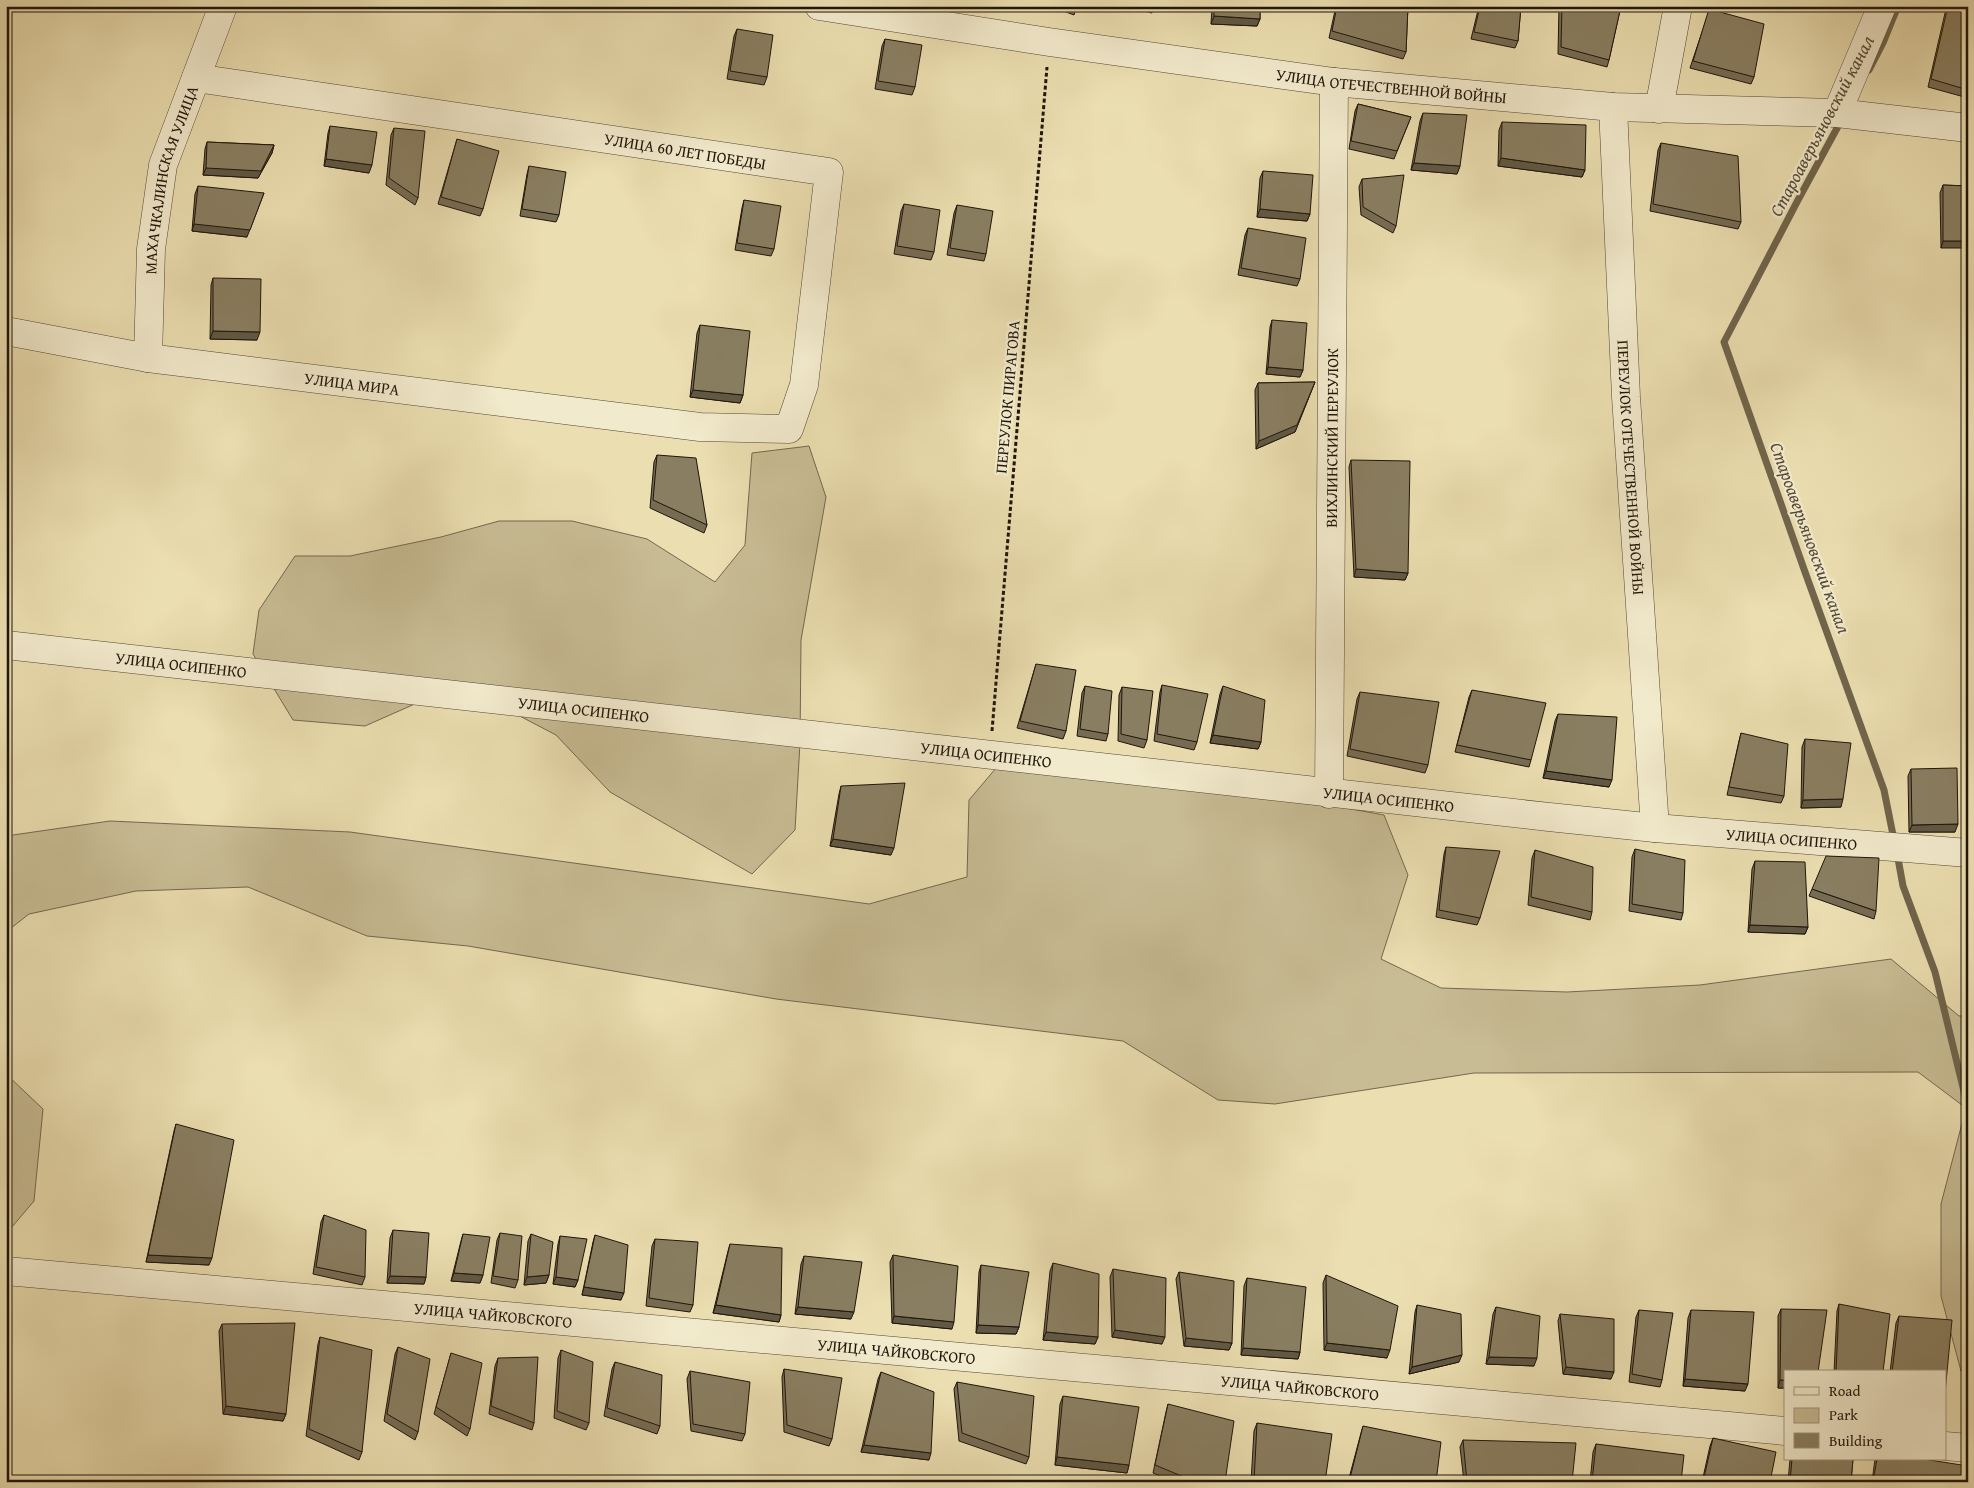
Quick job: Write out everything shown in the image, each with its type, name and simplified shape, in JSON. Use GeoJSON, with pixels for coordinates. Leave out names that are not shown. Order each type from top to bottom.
{"type":"FeatureCollection","features":[{"type":"Feature","properties":{"kind":"street","name":"МАХАЧКАЛИНСКАЯ УЛИЦА"},"geometry":{"type":"LineString","coordinates":[[148,358],[151,249],[163,165],[224,6]]}},
{"type":"Feature","properties":{"kind":"street","name":"УЛИЦА ОТЕЧЕСТВЕННОЙ ВОЙНЫ"},"geometry":{"type":"LineString","coordinates":[[819,6],[1050,42],[1334,82],[1613,107],[1837,113],[1968,128]]}},
{"type":"Feature","properties":{"kind":"street"},"geometry":{"type":"LineString","coordinates":[[1658,109],[1678,6]]}},
{"type":"Feature","properties":{"kind":"street"},"geometry":{"type":"LineString","coordinates":[[1837,113],[1882,6]]}},
{"type":"Feature","properties":{"kind":"street","name":"УЛИЦА 60 ЛЕТ ПОБЕДЫ"},"geometry":{"type":"LineString","coordinates":[[196,78],[828,172],[804,385],[789,429],[700,427]]}},
{"type":"Feature","properties":{"kind":"street","name":"ВИХЛИНСКИЙ ПЕРЕУЛОК"},"geometry":{"type":"LineString","coordinates":[[1329,794],[1334,82]]}},
{"type":"Feature","properties":{"kind":"street","name":"ПЕРЕУЛОК ОТЕЧЕСТВЕННОЙ ВОЙНЫ"},"geometry":{"type":"LineString","coordinates":[[1613,107],[1626,397],[1655,828]]}},
{"type":"Feature","properties":{"kind":"street","name":"УЛИЦА МИРА"},"geometry":{"type":"LineString","coordinates":[[6,331],[148,358],[700,427]]}},
{"type":"Feature","properties":{"kind":"street","name":"УЛИЦА ОСИПЕНКО"},"geometry":{"type":"LineString","coordinates":[[6,645],[990,754],[1329,794],[1655,828],[1968,853]]}},
{"type":"Feature","properties":{"kind":"street","name":"УЛИЦА ЧАЙКОВСКОГО"},"geometry":{"type":"LineString","coordinates":[[6,1271],[1784,1431]]}},
{"type":"Feature","properties":{"kind":"street"},"geometry":{"type":"LineString","coordinates":[[1946,1446],[1968,1448]]}},
{"type":"Feature","properties":{"kind":"path","name":"ПЕРЕУЛОК ПИРАГОВА"},"geometry":{"type":"LineString","coordinates":[[990,754],[1050,42]]}},
{"type":"Feature","properties":{"kind":"green space"},"geometry":{"type":"Polygon","coordinates":[[[809,446],[826,497],[801,640],[800,743],[795,830],[752,874],[610,792],[556,735],[489,700],[426,699],[365,726],[293,720],[253,654],[259,610],[295,556],[350,556],[441,537],[499,521],[572,521],[647,539],[715,582],[745,545],[752,453],[809,446]]]}},
{"type":"Feature","properties":{"kind":"green space"},"geometry":{"type":"Polygon","coordinates":[[[1013,748],[1384,815],[1408,875],[1381,959],[1441,988],[1567,992],[1700,985],[1891,959],[1959,1016],[1968,1016],[1968,1370],[1961,1371],[1941,1296],[1941,1204],[1966,1108],[1918,1072],[1474,1073],[1275,1104],[1218,1100],[1123,1041],[776,999],[468,946],[367,936],[248,887],[136,891],[29,914],[6,932],[6,836],[110,821],[350,832],[869,904],[967,877],[969,800],[1013,748]]]}},
{"type":"Feature","properties":{"kind":"green space"},"geometry":{"type":"Polygon","coordinates":[[[6,1074],[43,1109],[34,1201],[6,1234],[6,1074]]]}},
{"type":"Feature","properties":{"kind":"building"},"geometry":{"type":"Polygon","coordinates":[[[1214,6],[1260,6],[1260,19],[1214,16],[1214,6]]]}},
{"type":"Feature","properties":{"kind":"building"},"geometry":{"type":"Polygon","coordinates":[[[1337,6],[1408,6],[1406,52],[1332,31],[1337,6]]]}},
{"type":"Feature","properties":{"kind":"building"},"geometry":{"type":"Polygon","coordinates":[[[1480,6],[1521,6],[1518,41],[1474,32],[1480,6]]]}},
{"type":"Feature","properties":{"kind":"building"},"geometry":{"type":"Polygon","coordinates":[[[1562,6],[1621,6],[1609,60],[1561,47],[1562,6]]]}},
{"type":"Feature","properties":{"kind":"building"},"geometry":{"type":"Polygon","coordinates":[[[1948,6],[1968,14],[1968,90],[1931,79],[1948,6]]]}},
{"type":"Feature","properties":{"kind":"building"},"geometry":{"type":"Polygon","coordinates":[[[1709,9],[1764,24],[1754,77],[1693,61],[1709,9]]]}},
{"type":"Feature","properties":{"kind":"building"},"geometry":{"type":"Polygon","coordinates":[[[737,29],[773,35],[767,77],[730,71],[737,29]]]}},
{"type":"Feature","properties":{"kind":"building"},"geometry":{"type":"Polygon","coordinates":[[[885,39],[922,45],[915,87],[878,81],[885,39]]]}},
{"type":"Feature","properties":{"kind":"building"},"geometry":{"type":"Polygon","coordinates":[[[1358,104],[1411,117],[1397,151],[1351,141],[1358,104]]]}},
{"type":"Feature","properties":{"kind":"building"},"geometry":{"type":"Polygon","coordinates":[[[1423,113],[1467,115],[1460,166],[1414,163],[1423,113]]]}},
{"type":"Feature","properties":{"kind":"building"},"geometry":{"type":"Polygon","coordinates":[[[1502,122],[1586,125],[1585,170],[1501,158],[1502,122]]]}},
{"type":"Feature","properties":{"kind":"building"},"geometry":{"type":"Polygon","coordinates":[[[330,126],[377,132],[372,165],[326,159],[330,126]]]}},
{"type":"Feature","properties":{"kind":"building"},"geometry":{"type":"Polygon","coordinates":[[[394,128],[425,131],[418,198],[389,178],[394,128]]]}},
{"type":"Feature","properties":{"kind":"building"},"geometry":{"type":"Polygon","coordinates":[[[457,139],[499,151],[483,209],[441,197],[457,139]]]}},
{"type":"Feature","properties":{"kind":"building"},"geometry":{"type":"Polygon","coordinates":[[[207,142],[274,145],[261,171],[206,168],[207,142]]]}},
{"type":"Feature","properties":{"kind":"building"},"geometry":{"type":"Polygon","coordinates":[[[1661,143],[1738,156],[1741,222],[1653,204],[1661,143]]]}},
{"type":"Feature","properties":{"kind":"building"},"geometry":{"type":"Polygon","coordinates":[[[529,166],[566,172],[559,215],[522,209],[529,166]]]}},
{"type":"Feature","properties":{"kind":"building"},"geometry":{"type":"Polygon","coordinates":[[[1263,171],[1313,175],[1310,214],[1260,209],[1263,171]]]}},
{"type":"Feature","properties":{"kind":"building"},"geometry":{"type":"Polygon","coordinates":[[[1404,175],[1396,226],[1363,207],[1362,179],[1404,175]]]}},
{"type":"Feature","properties":{"kind":"building"},"geometry":{"type":"Polygon","coordinates":[[[1943,185],[1968,186],[1968,241],[1943,241],[1943,185]]]}},
{"type":"Feature","properties":{"kind":"building"},"geometry":{"type":"Polygon","coordinates":[[[198,186],[264,193],[250,230],[194,224],[198,186]]]}},
{"type":"Feature","properties":{"kind":"building"},"geometry":{"type":"Polygon","coordinates":[[[744,200],[781,206],[774,249],[737,243],[744,200]]]}},
{"type":"Feature","properties":{"kind":"building"},"geometry":{"type":"Polygon","coordinates":[[[904,204],[940,210],[934,252],[897,246],[904,204]]]}},
{"type":"Feature","properties":{"kind":"building"},"geometry":{"type":"Polygon","coordinates":[[[957,205],[993,211],[986,254],[950,248],[957,205]]]}},
{"type":"Feature","properties":{"kind":"building"},"geometry":{"type":"Polygon","coordinates":[[[1248,228],[1306,238],[1300,279],[1241,268],[1248,228]]]}},
{"type":"Feature","properties":{"kind":"building"},"geometry":{"type":"Polygon","coordinates":[[[213,278],[261,279],[260,332],[213,331],[213,278]]]}},
{"type":"Feature","properties":{"kind":"building"},"geometry":{"type":"Polygon","coordinates":[[[1272,320],[1307,323],[1303,370],[1268,367],[1272,320]]]}},
{"type":"Feature","properties":{"kind":"building"},"geometry":{"type":"Polygon","coordinates":[[[700,325],[750,331],[743,395],[693,390],[700,325]]]}},
{"type":"Feature","properties":{"kind":"building"},"geometry":{"type":"Polygon","coordinates":[[[1315,382],[1297,425],[1259,441],[1258,383],[1315,382]]]}},
{"type":"Feature","properties":{"kind":"building"},"geometry":{"type":"Polygon","coordinates":[[[657,455],[696,458],[707,525],[653,500],[657,455]]]}},
{"type":"Feature","properties":{"kind":"building"},"geometry":{"type":"Polygon","coordinates":[[[1351,460],[1410,461],[1408,573],[1356,569],[1351,460]]]}},
{"type":"Feature","properties":{"kind":"building"},"geometry":{"type":"Polygon","coordinates":[[[1036,664],[1076,670],[1066,731],[1020,721],[1036,664]]]}},
{"type":"Feature","properties":{"kind":"building"},"geometry":{"type":"Polygon","coordinates":[[[1162,685],[1208,694],[1197,742],[1157,734],[1162,685]]]}},
{"type":"Feature","properties":{"kind":"building"},"geometry":{"type":"Polygon","coordinates":[[[1085,686],[1112,691],[1108,734],[1080,729],[1085,686]]]}},
{"type":"Feature","properties":{"kind":"building"},"geometry":{"type":"Polygon","coordinates":[[[1223,686],[1265,700],[1261,742],[1213,735],[1223,686]]]}},
{"type":"Feature","properties":{"kind":"building"},"geometry":{"type":"Polygon","coordinates":[[[1122,687],[1153,691],[1147,740],[1121,734],[1122,687]]]}},
{"type":"Feature","properties":{"kind":"building"},"geometry":{"type":"Polygon","coordinates":[[[1472,690],[1546,703],[1531,760],[1457,745],[1472,690]]]}},
{"type":"Feature","properties":{"kind":"building"},"geometry":{"type":"Polygon","coordinates":[[[1360,692],[1439,702],[1428,765],[1350,749],[1360,692]]]}},
{"type":"Feature","properties":{"kind":"building"},"geometry":{"type":"Polygon","coordinates":[[[1558,714],[1617,717],[1612,780],[1546,771],[1558,714]]]}},
{"type":"Feature","properties":{"kind":"building"},"geometry":{"type":"Polygon","coordinates":[[[1741,733],[1788,744],[1784,796],[1729,787],[1741,733]]]}},
{"type":"Feature","properties":{"kind":"building"},"geometry":{"type":"Polygon","coordinates":[[[1805,739],[1851,743],[1843,799],[1803,800],[1805,739]]]}},
{"type":"Feature","properties":{"kind":"building"},"geometry":{"type":"Polygon","coordinates":[[[1957,768],[1958,824],[1912,825],[1911,769],[1957,768]]]}},
{"type":"Feature","properties":{"kind":"building"},"geometry":{"type":"Polygon","coordinates":[[[905,783],[894,848],[833,839],[841,786],[905,783]]]}},
{"type":"Feature","properties":{"kind":"building"},"geometry":{"type":"Polygon","coordinates":[[[1446,847],[1500,851],[1480,918],[1439,910],[1446,847]]]}},
{"type":"Feature","properties":{"kind":"building"},"geometry":{"type":"Polygon","coordinates":[[[1635,849],[1685,860],[1683,913],[1632,904],[1635,849]]]}},
{"type":"Feature","properties":{"kind":"building"},"geometry":{"type":"Polygon","coordinates":[[[1535,850],[1593,867],[1592,912],[1531,897],[1535,850]]]}},
{"type":"Feature","properties":{"kind":"building"},"geometry":{"type":"Polygon","coordinates":[[[1826,856],[1879,858],[1876,911],[1812,889],[1826,856]]]}},
{"type":"Feature","properties":{"kind":"building"},"geometry":{"type":"Polygon","coordinates":[[[1755,861],[1805,862],[1808,927],[1750,925],[1755,861]]]}},
{"type":"Feature","properties":{"kind":"building"},"geometry":{"type":"Polygon","coordinates":[[[176,1124],[234,1140],[212,1258],[148,1255],[176,1124]]]}},
{"type":"Feature","properties":{"kind":"building"},"geometry":{"type":"Polygon","coordinates":[[[324,1215],[366,1230],[365,1277],[316,1267],[324,1215]]]}},
{"type":"Feature","properties":{"kind":"building"},"geometry":{"type":"Polygon","coordinates":[[[393,1230],[429,1233],[426,1277],[390,1276],[393,1230]]]}},
{"type":"Feature","properties":{"kind":"building"},"geometry":{"type":"Polygon","coordinates":[[[500,1233],[522,1236],[518,1280],[493,1276],[500,1233]]]}},
{"type":"Feature","properties":{"kind":"building"},"geometry":{"type":"Polygon","coordinates":[[[463,1234],[490,1237],[483,1275],[454,1273],[463,1234]]]}},
{"type":"Feature","properties":{"kind":"building"},"geometry":{"type":"Polygon","coordinates":[[[531,1234],[553,1242],[549,1275],[527,1277],[531,1234]]]}},
{"type":"Feature","properties":{"kind":"building"},"geometry":{"type":"Polygon","coordinates":[[[595,1235],[628,1245],[624,1293],[584,1287],[595,1235]]]}},
{"type":"Feature","properties":{"kind":"building"},"geometry":{"type":"Polygon","coordinates":[[[560,1236],[587,1239],[578,1280],[556,1277],[560,1236]]]}},
{"type":"Feature","properties":{"kind":"building"},"geometry":{"type":"Polygon","coordinates":[[[655,1239],[698,1242],[693,1305],[649,1298],[655,1239]]]}},
{"type":"Feature","properties":{"kind":"building"},"geometry":{"type":"Polygon","coordinates":[[[730,1244],[782,1248],[781,1315],[716,1305],[730,1244]]]}},
{"type":"Feature","properties":{"kind":"building"},"geometry":{"type":"Polygon","coordinates":[[[893,1255],[958,1266],[954,1322],[894,1316],[893,1255]]]}},
{"type":"Feature","properties":{"kind":"building"},"geometry":{"type":"Polygon","coordinates":[[[804,1256],[862,1262],[854,1312],[798,1307],[804,1256]]]}},
{"type":"Feature","properties":{"kind":"building"},"geometry":{"type":"Polygon","coordinates":[[[1053,1263],[1099,1274],[1098,1337],[1046,1332],[1053,1263]]]}},
{"type":"Feature","properties":{"kind":"building"},"geometry":{"type":"Polygon","coordinates":[[[981,1265],[1029,1272],[1019,1327],[978,1325],[981,1265]]]}},
{"type":"Feature","properties":{"kind":"building"},"geometry":{"type":"Polygon","coordinates":[[[1113,1269],[1166,1278],[1165,1337],[1115,1330],[1113,1269]]]}},
{"type":"Feature","properties":{"kind":"building"},"geometry":{"type":"Polygon","coordinates":[[[1179,1272],[1234,1281],[1232,1343],[1186,1338],[1179,1272]]]}},
{"type":"Feature","properties":{"kind":"building"},"geometry":{"type":"Polygon","coordinates":[[[1326,1275],[1398,1306],[1390,1350],[1327,1343],[1326,1275]]]}},
{"type":"Feature","properties":{"kind":"building"},"geometry":{"type":"Polygon","coordinates":[[[1247,1278],[1306,1287],[1300,1352],[1243,1348],[1247,1278]]]}},
{"type":"Feature","properties":{"kind":"building"},"geometry":{"type":"Polygon","coordinates":[[[1839,1304],[1890,1314],[1883,1370],[1836,1370],[1839,1304]]]}},
{"type":"Feature","properties":{"kind":"building"},"geometry":{"type":"Polygon","coordinates":[[[1417,1305],[1461,1314],[1462,1355],[1412,1367],[1417,1305]]]}},
{"type":"Feature","properties":{"kind":"building"},"geometry":{"type":"Polygon","coordinates":[[[1496,1307],[1540,1316],[1537,1358],[1489,1357],[1496,1307]]]}},
{"type":"Feature","properties":{"kind":"building"},"geometry":{"type":"Polygon","coordinates":[[[1781,1309],[1827,1310],[1818,1370],[1784,1370],[1784,1380],[1780,1380],[1781,1309]]]}},
{"type":"Feature","properties":{"kind":"building"},"geometry":{"type":"Polygon","coordinates":[[[1639,1310],[1673,1313],[1662,1380],[1632,1374],[1639,1310]]]}},
{"type":"Feature","properties":{"kind":"building"},"geometry":{"type":"Polygon","coordinates":[[[1691,1310],[1754,1312],[1748,1384],[1685,1379],[1691,1310]]]}},
{"type":"Feature","properties":{"kind":"building"},"geometry":{"type":"Polygon","coordinates":[[[1560,1314],[1614,1319],[1614,1372],[1566,1367],[1560,1314]]]}},
{"type":"Feature","properties":{"kind":"building"},"geometry":{"type":"Polygon","coordinates":[[[1899,1316],[1952,1320],[1946,1383],[1946,1370],[1892,1370],[1899,1316]]]}},
{"type":"Feature","properties":{"kind":"building"},"geometry":{"type":"Polygon","coordinates":[[[295,1323],[286,1414],[226,1406],[222,1324],[295,1323]]]}},
{"type":"Feature","properties":{"kind":"building"},"geometry":{"type":"Polygon","coordinates":[[[320,1337],[372,1350],[362,1452],[309,1429],[320,1337]]]}},
{"type":"Feature","properties":{"kind":"building"},"geometry":{"type":"Polygon","coordinates":[[[398,1347],[430,1359],[418,1432],[387,1414],[398,1347]]]}},
{"type":"Feature","properties":{"kind":"building"},"geometry":{"type":"Polygon","coordinates":[[[561,1350],[593,1362],[589,1423],[557,1411],[561,1350]]]}},
{"type":"Feature","properties":{"kind":"building"},"geometry":{"type":"Polygon","coordinates":[[[451,1353],[482,1363],[470,1429],[436,1407],[451,1353]]]}},
{"type":"Feature","properties":{"kind":"building"},"geometry":{"type":"Polygon","coordinates":[[[538,1357],[534,1423],[491,1406],[498,1358],[538,1357]]]}},
{"type":"Feature","properties":{"kind":"building"},"geometry":{"type":"Polygon","coordinates":[[[615,1362],[662,1375],[660,1426],[607,1408],[615,1362]]]}},
{"type":"Feature","properties":{"kind":"building"},"geometry":{"type":"Polygon","coordinates":[[[784,1369],[842,1378],[832,1439],[787,1425],[784,1369]]]}},
{"type":"Feature","properties":{"kind":"building"},"geometry":{"type":"Polygon","coordinates":[[[690,1371],[750,1382],[745,1434],[693,1424],[690,1371]]]}},
{"type":"Feature","properties":{"kind":"building"},"geometry":{"type":"Polygon","coordinates":[[[881,1372],[934,1392],[931,1453],[864,1445],[881,1372]]]}},
{"type":"Feature","properties":{"kind":"building"},"geometry":{"type":"Polygon","coordinates":[[[957,1382],[1034,1396],[1029,1457],[962,1433],[957,1382]]]}},
{"type":"Feature","properties":{"kind":"building"},"geometry":{"type":"Polygon","coordinates":[[[1063,1396],[1139,1407],[1129,1465],[1057,1457],[1063,1396]]]}},
{"type":"Feature","properties":{"kind":"building"},"geometry":{"type":"Polygon","coordinates":[[[1168,1404],[1234,1421],[1225,1482],[1196,1482],[1155,1465],[1168,1404]]]}},
{"type":"Feature","properties":{"kind":"building"},"geometry":{"type":"Polygon","coordinates":[[[1257,1423],[1332,1434],[1325,1482],[1254,1482],[1257,1423]]]}},
{"type":"Feature","properties":{"kind":"building"},"geometry":{"type":"Polygon","coordinates":[[[1363,1426],[1441,1442],[1436,1482],[1349,1482],[1363,1426]]]}},
{"type":"Feature","properties":{"kind":"building"},"geometry":{"type":"Polygon","coordinates":[[[1713,1438],[1776,1452],[1770,1482],[1703,1482],[1713,1438]]]}},
{"type":"Feature","properties":{"kind":"building"},"geometry":{"type":"Polygon","coordinates":[[[1463,1440],[1576,1443],[1572,1482],[1467,1482],[1463,1440]]]}},
{"type":"Feature","properties":{"kind":"building"},"geometry":{"type":"Polygon","coordinates":[[[1596,1444],[1684,1455],[1681,1482],[1592,1482],[1596,1444]]]}},
{"type":"Feature","properties":{"kind":"building"},"geometry":{"type":"Polygon","coordinates":[[[1792,1460],[1853,1460],[1851,1482],[1790,1482],[1792,1460]]]}},
{"type":"Feature","properties":{"kind":"building"},"geometry":{"type":"Polygon","coordinates":[[[1877,1460],[1929,1460],[1968,1466],[1966,1482],[1873,1482],[1877,1460]]]}},
{"type":"Feature","properties":{"kind":"waterway","name":"Староаверьяновский канал"},"geometry":{"type":"LineString","coordinates":[[1869,70],[1883,43],[1898,6]]}},
{"type":"Feature","properties":{"kind":"waterway","name":"Староаверьяновский канал"},"geometry":{"type":"LineString","coordinates":[[1842,119],[1724,342],[1884,790],[1894,840]]}},
{"type":"Feature","properties":{"kind":"waterway","name":"Староаверьяновский канал"},"geometry":{"type":"LineString","coordinates":[[1897,853],[1903,886],[1935,972],[1968,1108]]}}]}
